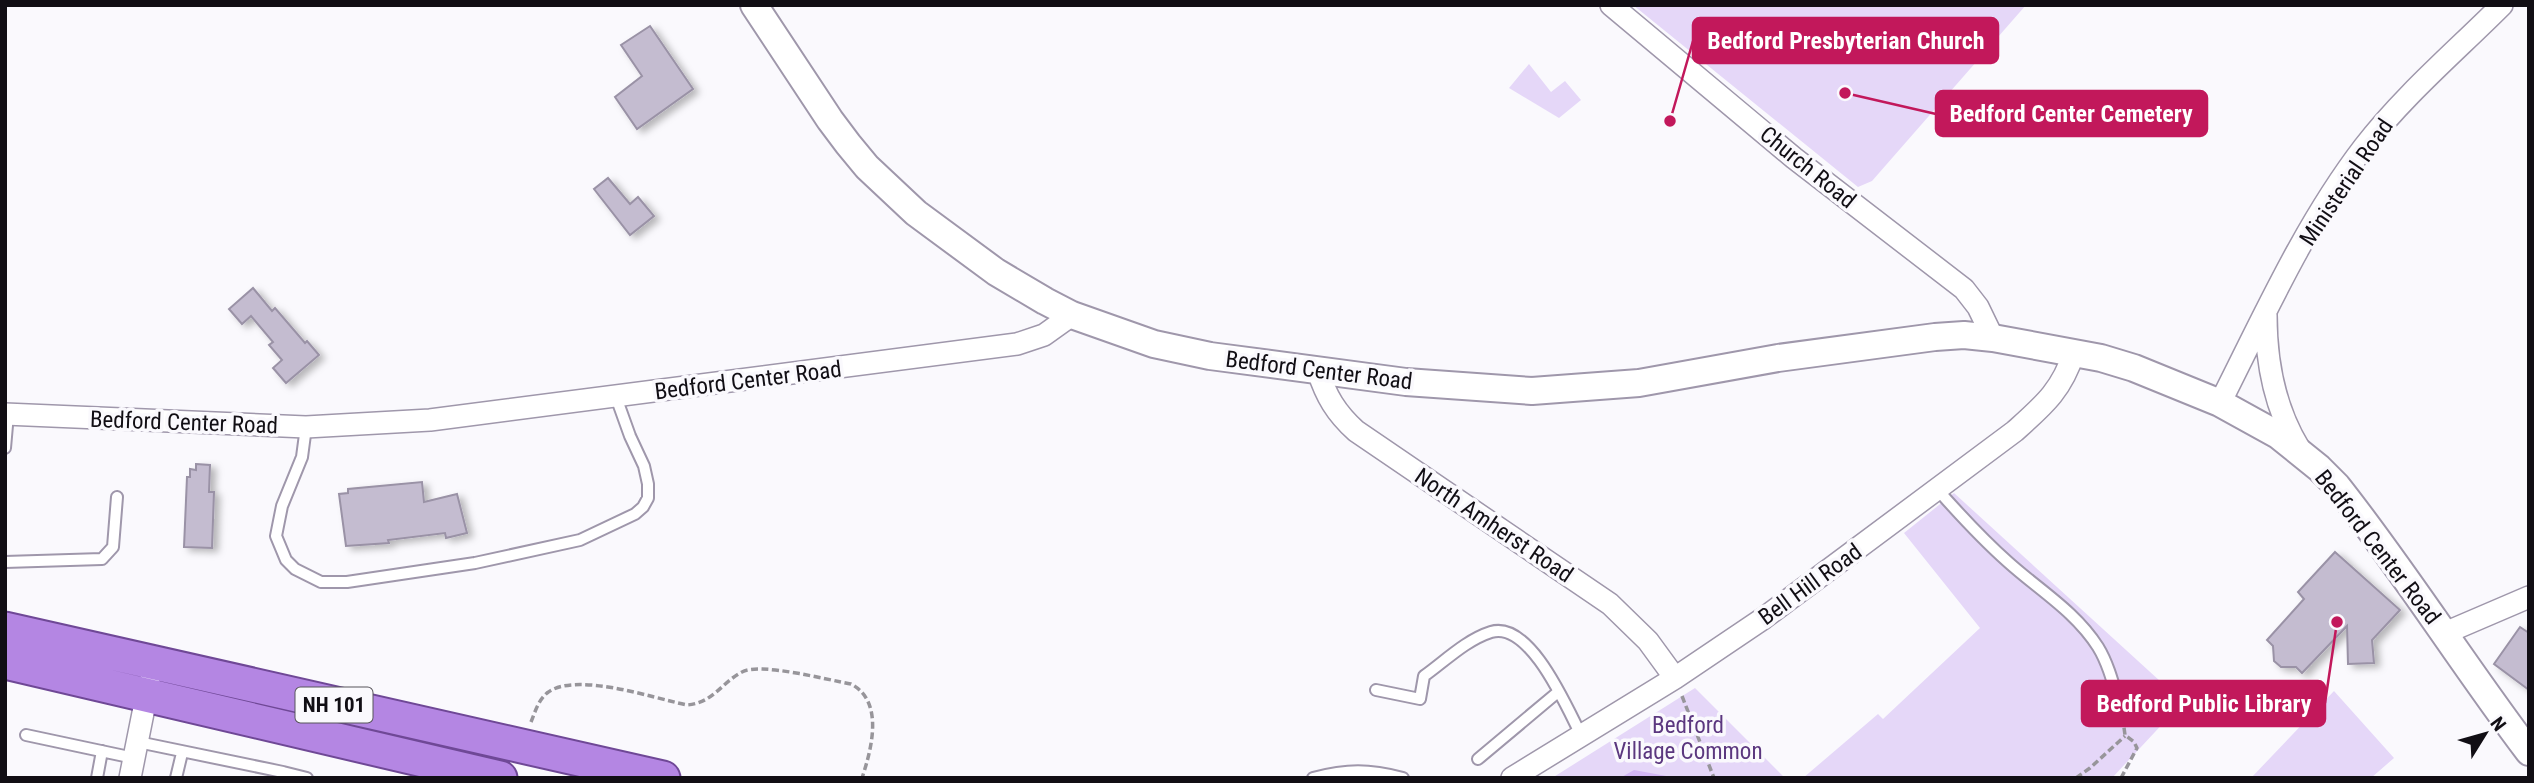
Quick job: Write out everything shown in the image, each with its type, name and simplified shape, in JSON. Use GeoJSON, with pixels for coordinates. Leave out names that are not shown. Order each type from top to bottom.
{"type":"FeatureCollection","features":[{"type":"Feature","properties":{"kind":"highway","name":"NH 101"},"geometry":{"type":"LineString","coordinates":[[5,629],[149,679],[500,778]]}},
{"type":"Feature","properties":{"kind":"highway","name":"NH 101"},"geometry":{"type":"LineString","coordinates":[[5,663],[149,679],[524,748],[572,765],[663,778]]}},
{"type":"Feature","properties":{"kind":"street"},"geometry":{"type":"LineString","coordinates":[[754,5],[830,120],[867,167],[940,233],[996,272],[1072,315]]}},
{"type":"Feature","properties":{"kind":"street","name":"Church Road"},"geometry":{"type":"LineString","coordinates":[[1611,5],[1794,158],[1964,289],[1978,307],[1993,338]]}},
{"type":"Feature","properties":{"kind":"street","name":"Ministerial Road"},"geometry":{"type":"LineString","coordinates":[[2220,403],[2312,225],[2364,147],[2410,95],[2502,5]]}},
{"type":"Feature","properties":{"kind":"street","name":"Ministerial Road"},"geometry":{"type":"LineString","coordinates":[[2266,313],[2266,337],[2273,392],[2287,428],[2304,456]]}},
{"type":"Feature","properties":{"kind":"street","name":"Bedford Center Road"},"geometry":{"type":"LineString","coordinates":[[7,414],[306,427],[430,420],[1017,344],[1044,335],[1072,315],[1154,344],[1187,352],[1419,384],[1532,391],[1639,383],[1778,358],[1964,335],[2074,352],[2134,368],[2220,403],[2269,429],[2337,486],[2445,633],[2529,597]]}},
{"type":"Feature","properties":{"kind":"street","name":"Bell Hill Road"},"geometry":{"type":"LineString","coordinates":[[1511,778],[1675,678],[1764,618],[2015,430],[2044,405],[2061,384],[2074,352]]}},
{"type":"Feature","properties":{"kind":"street","name":"North Amherst Road"},"geometry":{"type":"LineString","coordinates":[[1318,371],[1334,409],[1356,431],[1610,604],[1648,641],[1675,678]]}},
{"type":"Feature","properties":{"kind":"street"},"geometry":{"type":"LineString","coordinates":[[2445,633],[2473,677],[2529,752]]}},
{"type":"Feature","properties":{"kind":"street"},"geometry":{"type":"LineString","coordinates":[[134,759],[149,679]]}},
{"type":"Feature","properties":{"kind":"lane"},"geometry":{"type":"LineString","coordinates":[[306,427],[302,457],[282,506],[276,536],[286,560],[295,569],[321,582],[347,582],[475,563],[580,540],[635,513],[643,507],[648,498],[648,484],[644,466],[617,397]]}},
{"type":"Feature","properties":{"kind":"lane"},"geometry":{"type":"LineString","coordinates":[[5,448],[7,414]]}},
{"type":"Feature","properties":{"kind":"lane"},"geometry":{"type":"LineString","coordinates":[[1937,489],[1972,529],[2069,612],[2087,632],[2105,661],[2120,707]]}},
{"type":"Feature","properties":{"kind":"lane"},"geometry":{"type":"LineString","coordinates":[[5,562],[102,559],[113,547],[117,497]]}},
{"type":"Feature","properties":{"kind":"lane"},"geometry":{"type":"LineString","coordinates":[[1376,690],[1420,699],[1424,676],[1475,639],[1494,631],[1511,634],[1530,647],[1559,692],[1581,735]]}},
{"type":"Feature","properties":{"kind":"lane"},"geometry":{"type":"LineString","coordinates":[[1478,760],[1559,692]]}},
{"type":"Feature","properties":{"kind":"lane"},"geometry":{"type":"LineString","coordinates":[[26,735],[134,759],[182,753],[307,778]]}},
{"type":"Feature","properties":{"kind":"lane"},"geometry":{"type":"LineString","coordinates":[[97,778],[102,751]]}},
{"type":"Feature","properties":{"kind":"lane"},"geometry":{"type":"LineString","coordinates":[[176,778],[182,753]]}},
{"type":"Feature","properties":{"kind":"lane"},"geometry":{"type":"LineString","coordinates":[[1313,778],[1356,770],[1376,771],[1403,778]]}},
{"type":"Feature","properties":{"kind":"path"},"geometry":{"type":"LineString","coordinates":[[524,748],[539,703],[545,695],[565,685],[580,683],[602,686],[687,705],[710,698],[743,671],[754,668],[851,684],[860,688],[872,707],[873,723],[862,778]]}},
{"type":"Feature","properties":{"kind":"path"},"geometry":{"type":"LineString","coordinates":[[1675,678],[1714,778]]}},
{"type":"Feature","properties":{"kind":"path"},"geometry":{"type":"LineString","coordinates":[[2120,707],[2125,735],[2134,741],[2137,748],[2121,778]]}},
{"type":"Feature","properties":{"kind":"path"},"geometry":{"type":"LineString","coordinates":[[2076,778],[2125,735]]}},
{"type":"Feature","properties":{"kind":"green space"},"geometry":{"type":"Polygon","coordinates":[[[1633,5],[2026,5],[1872,181],[1858,187],[1633,5]]]}},
{"type":"Feature","properties":{"kind":"green space"},"geometry":{"type":"Polygon","coordinates":[[[1529,64],[1551,92],[1565,81],[1581,100],[1559,118],[1509,88],[1529,64]]]}},
{"type":"Feature","properties":{"kind":"green space","name":"Bedford Village Common"},"geometry":{"type":"Polygon","coordinates":[[[1954,493],[2183,702],[2112,778],[1803,778],[1878,714],[1883,719],[1980,628],[1904,533],[1954,493]]]}},
{"type":"Feature","properties":{"kind":"green space","name":"Bedford Village Common"},"geometry":{"type":"Polygon","coordinates":[[[1695,688],[1785,778],[1552,778],[1695,688]]]}},
{"type":"Feature","properties":{"kind":"green space"},"geometry":{"type":"Polygon","coordinates":[[[2334,691],[2394,758],[2371,778],[2251,778],[2334,691]]]}},
{"type":"Feature","properties":{"kind":"shaded area"},"geometry":{"type":"Polygon","coordinates":[[[1634,770],[1677,778],[1620,778],[1634,770]]]}},
{"type":"Feature","properties":{"kind":"building"},"geometry":{"type":"Polygon","coordinates":[[[650,26],[693,89],[637,129],[615,97],[642,76],[621,45],[650,26]]]}},
{"type":"Feature","properties":{"kind":"building"},"geometry":{"type":"Polygon","coordinates":[[[608,178],[630,204],[638,197],[654,216],[630,235],[594,189],[608,178]]]}},
{"type":"Feature","properties":{"kind":"building"},"geometry":{"type":"Polygon","coordinates":[[[253,288],[272,311],[275,308],[319,355],[286,383],[273,368],[282,360],[269,345],[273,342],[251,316],[242,324],[229,309],[253,288]]]}},
{"type":"Feature","properties":{"kind":"building"},"geometry":{"type":"Polygon","coordinates":[[[196,464],[210,465],[209,492],[214,492],[212,548],[184,547],[187,477],[190,477],[190,469],[196,470],[196,464]]]}},
{"type":"Feature","properties":{"kind":"building"},"geometry":{"type":"Polygon","coordinates":[[[422,482],[424,502],[457,494],[467,533],[446,538],[445,533],[388,540],[389,543],[346,546],[339,494],[348,493],[348,489],[422,482]]]}},
{"type":"Feature","properties":{"kind":"building"},"geometry":{"type":"Polygon","coordinates":[[[2335,552],[2400,610],[2372,640],[2374,663],[2348,664],[2347,626],[2302,673],[2296,667],[2281,667],[2274,661],[2273,646],[2267,640],[2304,599],[2298,592],[2335,552]]]}},
{"type":"Feature","properties":{"kind":"building"},"geometry":{"type":"Polygon","coordinates":[[[2520,627],[2529,633],[2529,690],[2494,664],[2520,627]]]}},
{"type":"Feature","properties":{"kind":"place","name":"Bedford Center Cemetery"},"geometry":{"type":"Point","coordinates":[1845,93]}},
{"type":"Feature","properties":{"kind":"place","name":"Bedford Presbyterian Church"},"geometry":{"type":"Point","coordinates":[1670,121]}},
{"type":"Feature","properties":{"kind":"place","name":"Bedford Public Library"},"geometry":{"type":"Point","coordinates":[2337,622]}}]}
